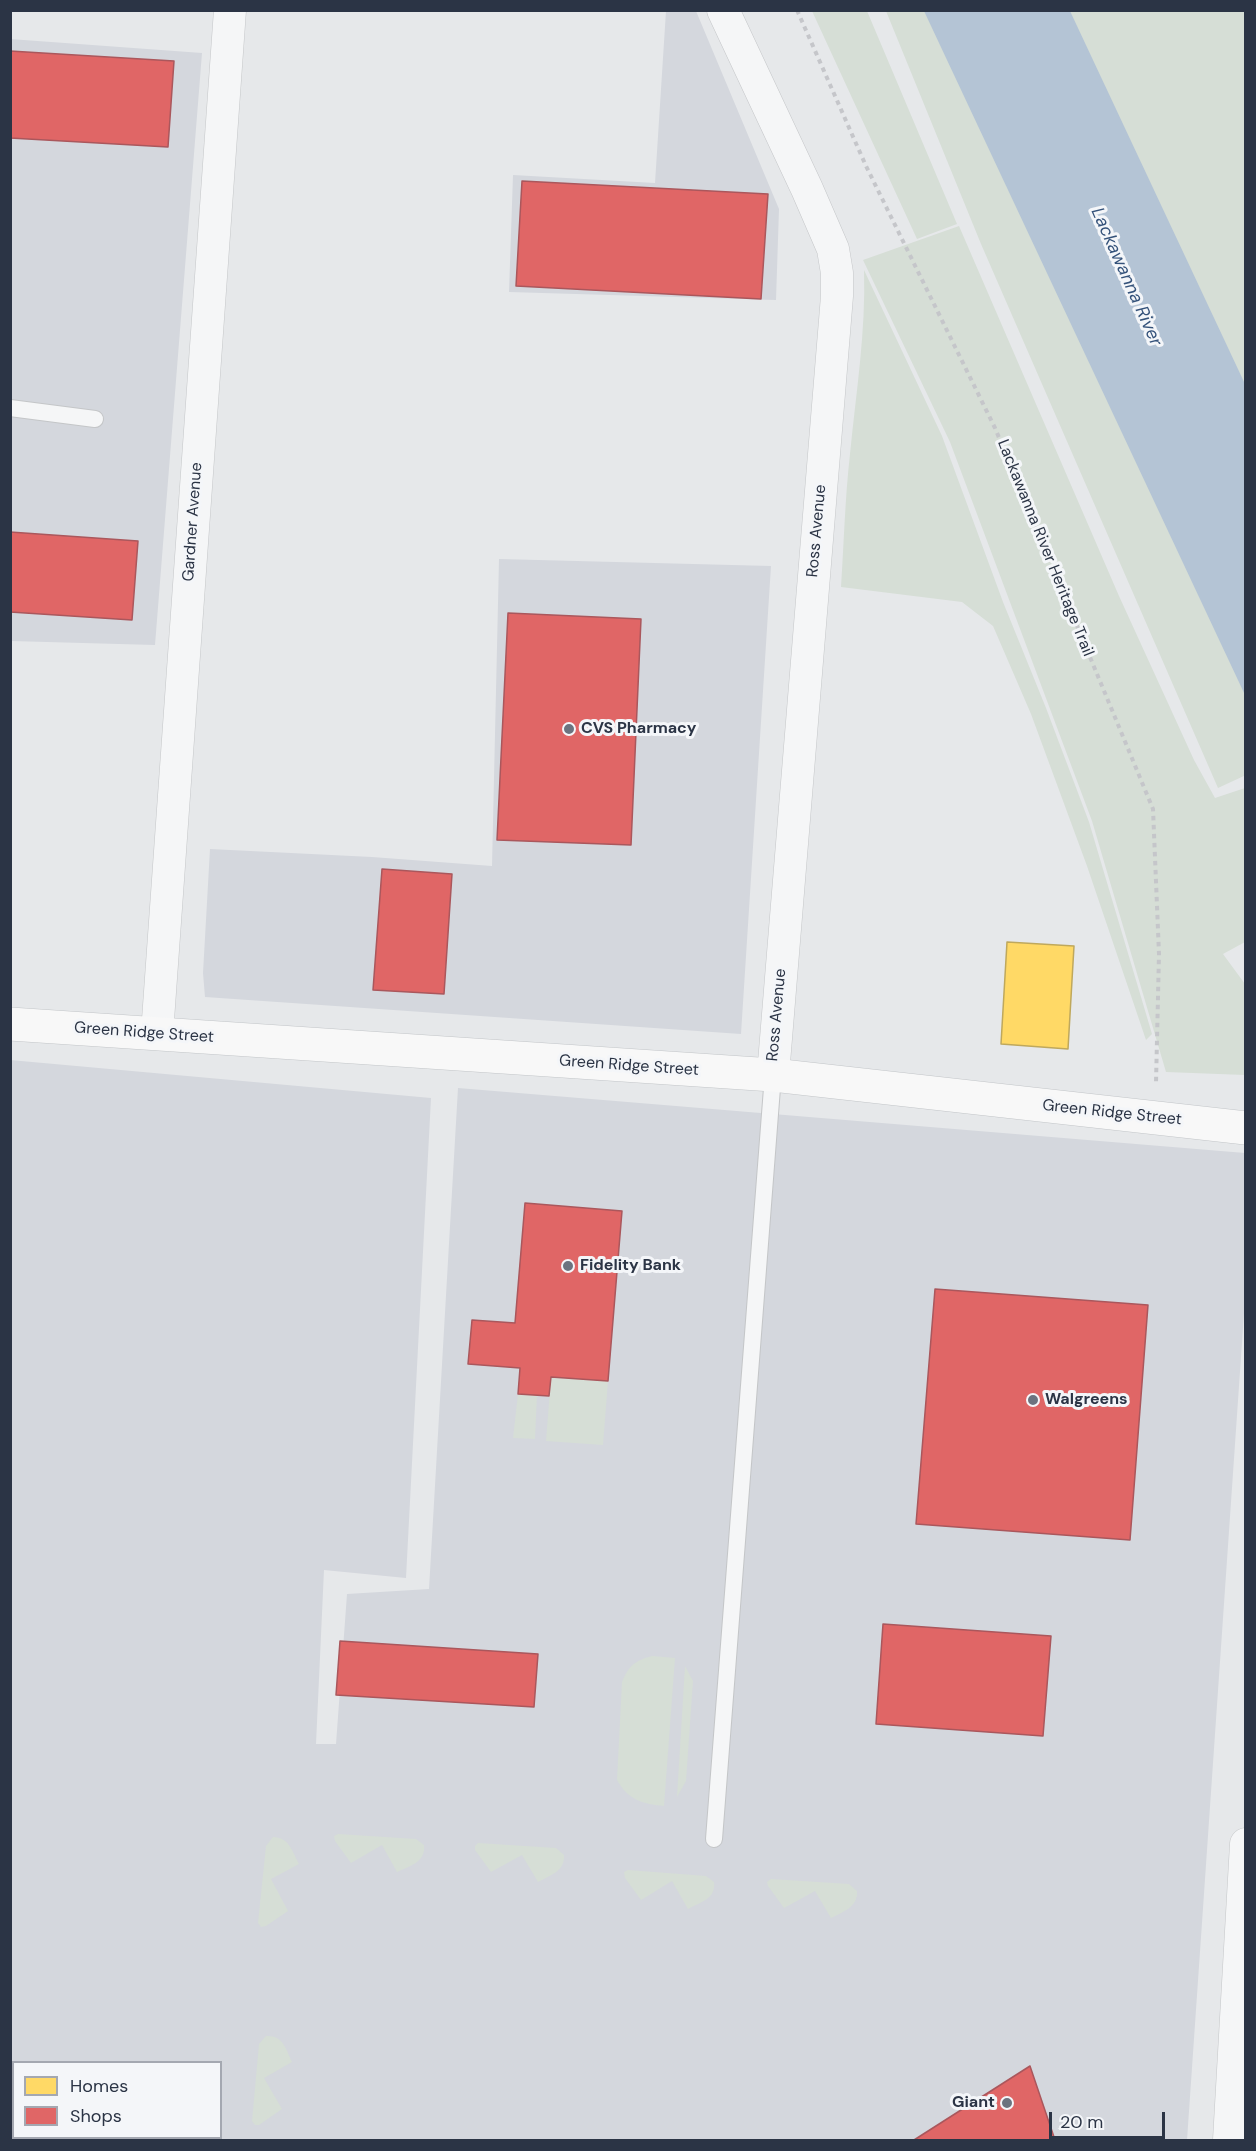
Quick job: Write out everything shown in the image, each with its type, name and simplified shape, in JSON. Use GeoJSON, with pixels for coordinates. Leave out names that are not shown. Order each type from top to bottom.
{"type":"FeatureCollection","features":[{"type":"Feature","properties":{"kind":"main road","name":"Green Ridge Street"},"geometry":{"type":"LineString","coordinates":[[10,1024],[772,1075],[1245,1128]]}},
{"type":"Feature","properties":{"kind":"street","name":"Gardner Avenue"},"geometry":{"type":"LineString","coordinates":[[157,1034],[230,10]]}},
{"type":"Feature","properties":{"kind":"street","name":"Ross Avenue"},"geometry":{"type":"LineString","coordinates":[[723,10],[807,189],[833,249],[837,273],[837,296],[772,1075]]}},
{"type":"Feature","properties":{"kind":"street"},"geometry":{"type":"LineString","coordinates":[[1229,2140],[1245,1844]]}},
{"type":"Feature","properties":{"kind":"lane"},"geometry":{"type":"LineString","coordinates":[[10,408],[95,418]]}},
{"type":"Feature","properties":{"kind":"lane"},"geometry":{"type":"LineString","coordinates":[[714,1839],[772,1075]]}},
{"type":"Feature","properties":{"kind":"path","name":"Lackawanna River Heritage Trail"},"geometry":{"type":"LineString","coordinates":[[797,10],[866,166],[995,428],[1153,809],[1160,954],[1154,1118]]}},
{"type":"Feature","properties":{"kind":"shaded area"},"geometry":{"type":"Polygon","coordinates":[[[666,11],[696,11],[779,209],[776,300],[509,292],[513,175],[655,183],[666,11]]]}},
{"type":"Feature","properties":{"kind":"shaded area"},"geometry":{"type":"Polygon","coordinates":[[[812,11],[867,11],[957,224],[917,239],[812,11]]]}},
{"type":"Feature","properties":{"kind":"shaded area"},"geometry":{"type":"Polygon","coordinates":[[[886,11],[1245,11],[1246,775],[1218,788],[981,244],[886,11]]]}},
{"type":"Feature","properties":{"kind":"shaded area"},"geometry":{"type":"Polygon","coordinates":[[[10,39],[202,53],[155,645],[11,641],[10,39]]]}},
{"type":"Feature","properties":{"kind":"shaded area"},"geometry":{"type":"Polygon","coordinates":[[[959,226],[1119,596],[1194,760],[1215,798],[1245,788],[1245,942],[1223,954],[1245,984],[1245,1075],[1166,1072],[1092,821],[950,442],[863,260],[959,226]]]}},
{"type":"Feature","properties":{"kind":"shaded area"},"geometry":{"type":"Polygon","coordinates":[[[864,270],[942,436],[1003,602],[1089,822],[1152,1034],[1146,1040],[1087,866],[1031,714],[993,626],[962,602],[841,587],[848,471],[862,339],[864,270]]]}},
{"type":"Feature","properties":{"kind":"shaded area"},"geometry":{"type":"Polygon","coordinates":[[[499,559],[771,566],[741,1034],[205,997],[203,973],[210,849],[492,866],[499,559]]]}},
{"type":"Feature","properties":{"kind":"shaded area"},"geometry":{"type":"Polygon","coordinates":[[[10,1060],[431,1098],[406,1578],[324,1570],[316,1744],[336,1744],[347,1594],[429,1589],[458,1088],[1245,1153],[1245,1299],[1187,2140],[11,2140],[10,1060]]]}},
{"type":"Feature","properties":{"kind":"shaded area"},"geometry":{"type":"Polygon","coordinates":[[[551,1377],[608,1381],[603,1445],[546,1441],[551,1377]]]}},
{"type":"Feature","properties":{"kind":"shaded area"},"geometry":{"type":"Polygon","coordinates":[[[518,1394],[537,1395],[535,1439],[513,1438],[518,1394]]]}},
{"type":"Feature","properties":{"kind":"shaded area"},"geometry":{"type":"Polygon","coordinates":[[[652,1656],[675,1658],[664,1806],[637,1800],[621,1787],[617,1780],[622,1682],[633,1664],[652,1656]]]}},
{"type":"Feature","properties":{"kind":"shaded area"},"geometry":{"type":"Polygon","coordinates":[[[685,1666],[693,1681],[686,1781],[677,1797],[685,1666]]]}},
{"type":"Feature","properties":{"kind":"shaded area"},"geometry":{"type":"Polygon","coordinates":[[[338,1834],[416,1839],[424,1845],[424,1851],[416,1863],[397,1872],[382,1845],[351,1863],[335,1841],[334,1836],[338,1834]]]}},
{"type":"Feature","properties":{"kind":"shaded area"},"geometry":{"type":"Polygon","coordinates":[[[273,1837],[286,1842],[299,1864],[271,1879],[288,1911],[261,1927],[258,1923],[266,1846],[273,1837]]]}},
{"type":"Feature","properties":{"kind":"shaded area"},"geometry":{"type":"Polygon","coordinates":[[[478,1843],[556,1848],[564,1855],[564,1860],[560,1869],[538,1882],[522,1855],[491,1872],[475,1850],[478,1843]]]}},
{"type":"Feature","properties":{"kind":"shaded area"},"geometry":{"type":"Polygon","coordinates":[[[628,1870],[706,1876],[714,1882],[714,1888],[707,1899],[688,1909],[672,1881],[641,1900],[625,1878],[624,1872],[628,1870]]]}},
{"type":"Feature","properties":{"kind":"shaded area"},"geometry":{"type":"Polygon","coordinates":[[[771,1879],[849,1884],[857,1891],[857,1897],[849,1908],[831,1918],[815,1891],[784,1908],[768,1886],[767,1882],[771,1879]]]}},
{"type":"Feature","properties":{"kind":"shaded area"},"geometry":{"type":"Polygon","coordinates":[[[266,2036],[280,2040],[292,2062],[264,2078],[282,2109],[259,2125],[255,2125],[252,2121],[259,2044],[266,2036]]]}},
{"type":"Feature","properties":{"kind":"water","name":"Lackawanna River"},"geometry":{"type":"Polygon","coordinates":[[[924,11],[1070,11],[1245,384],[1245,695],[924,11]]]}},
{"type":"Feature","properties":{"kind":"building: Homes"},"geometry":{"type":"Polygon","coordinates":[[[1007,942],[1074,946],[1068,1049],[1001,1044],[1007,942]]]}},
{"type":"Feature","properties":{"kind":"building: Shops"},"geometry":{"type":"Polygon","coordinates":[[[10,51],[174,61],[168,147],[10,138],[10,51]]]}},
{"type":"Feature","properties":{"kind":"building: Shops"},"geometry":{"type":"Polygon","coordinates":[[[522,181],[768,194],[761,299],[516,286],[522,181]]]}},
{"type":"Feature","properties":{"kind":"building: Shops"},"geometry":{"type":"Polygon","coordinates":[[[10,532],[138,541],[132,620],[10,612],[10,532]]]}},
{"type":"Feature","properties":{"kind":"building: Shops","name":"CVS Pharmacy"},"geometry":{"type":"Polygon","coordinates":[[[508,613],[641,619],[631,845],[497,840],[508,613]]]}},
{"type":"Feature","properties":{"kind":"building: Shops"},"geometry":{"type":"Polygon","coordinates":[[[382,869],[452,874],[444,994],[373,990],[382,869]]]}},
{"type":"Feature","properties":{"kind":"building: Shops","name":"Fidelity Bank"},"geometry":{"type":"Polygon","coordinates":[[[525,1203],[622,1211],[608,1381],[551,1377],[549,1396],[518,1394],[520,1368],[468,1364],[472,1320],[515,1323],[525,1203]]]}},
{"type":"Feature","properties":{"kind":"building: Shops","name":"Walgreens"},"geometry":{"type":"Polygon","coordinates":[[[935,1289],[1148,1305],[1130,1540],[916,1524],[935,1289]]]}},
{"type":"Feature","properties":{"kind":"building: Shops"},"geometry":{"type":"Polygon","coordinates":[[[883,1624],[1051,1636],[1043,1736],[876,1724],[883,1624]]]}},
{"type":"Feature","properties":{"kind":"building: Shops"},"geometry":{"type":"Polygon","coordinates":[[[340,1641],[538,1654],[534,1707],[336,1695],[340,1641]]]}},
{"type":"Feature","properties":{"kind":"building: Shops","name":"Giant"},"geometry":{"type":"Polygon","coordinates":[[[1030,2066],[1055,2140],[914,2140],[1030,2066]]]}},
{"type":"Feature","properties":{"kind":"place","name":"CVS Pharmacy"},"geometry":{"type":"Point","coordinates":[569,729]}},
{"type":"Feature","properties":{"kind":"place","name":"Fidelity Bank"},"geometry":{"type":"Point","coordinates":[568,1266]}},
{"type":"Feature","properties":{"kind":"place","name":"Walgreens"},"geometry":{"type":"Point","coordinates":[1033,1400]}},
{"type":"Feature","properties":{"kind":"place","name":"Giant"},"geometry":{"type":"Point","coordinates":[1007,2103]}}]}
